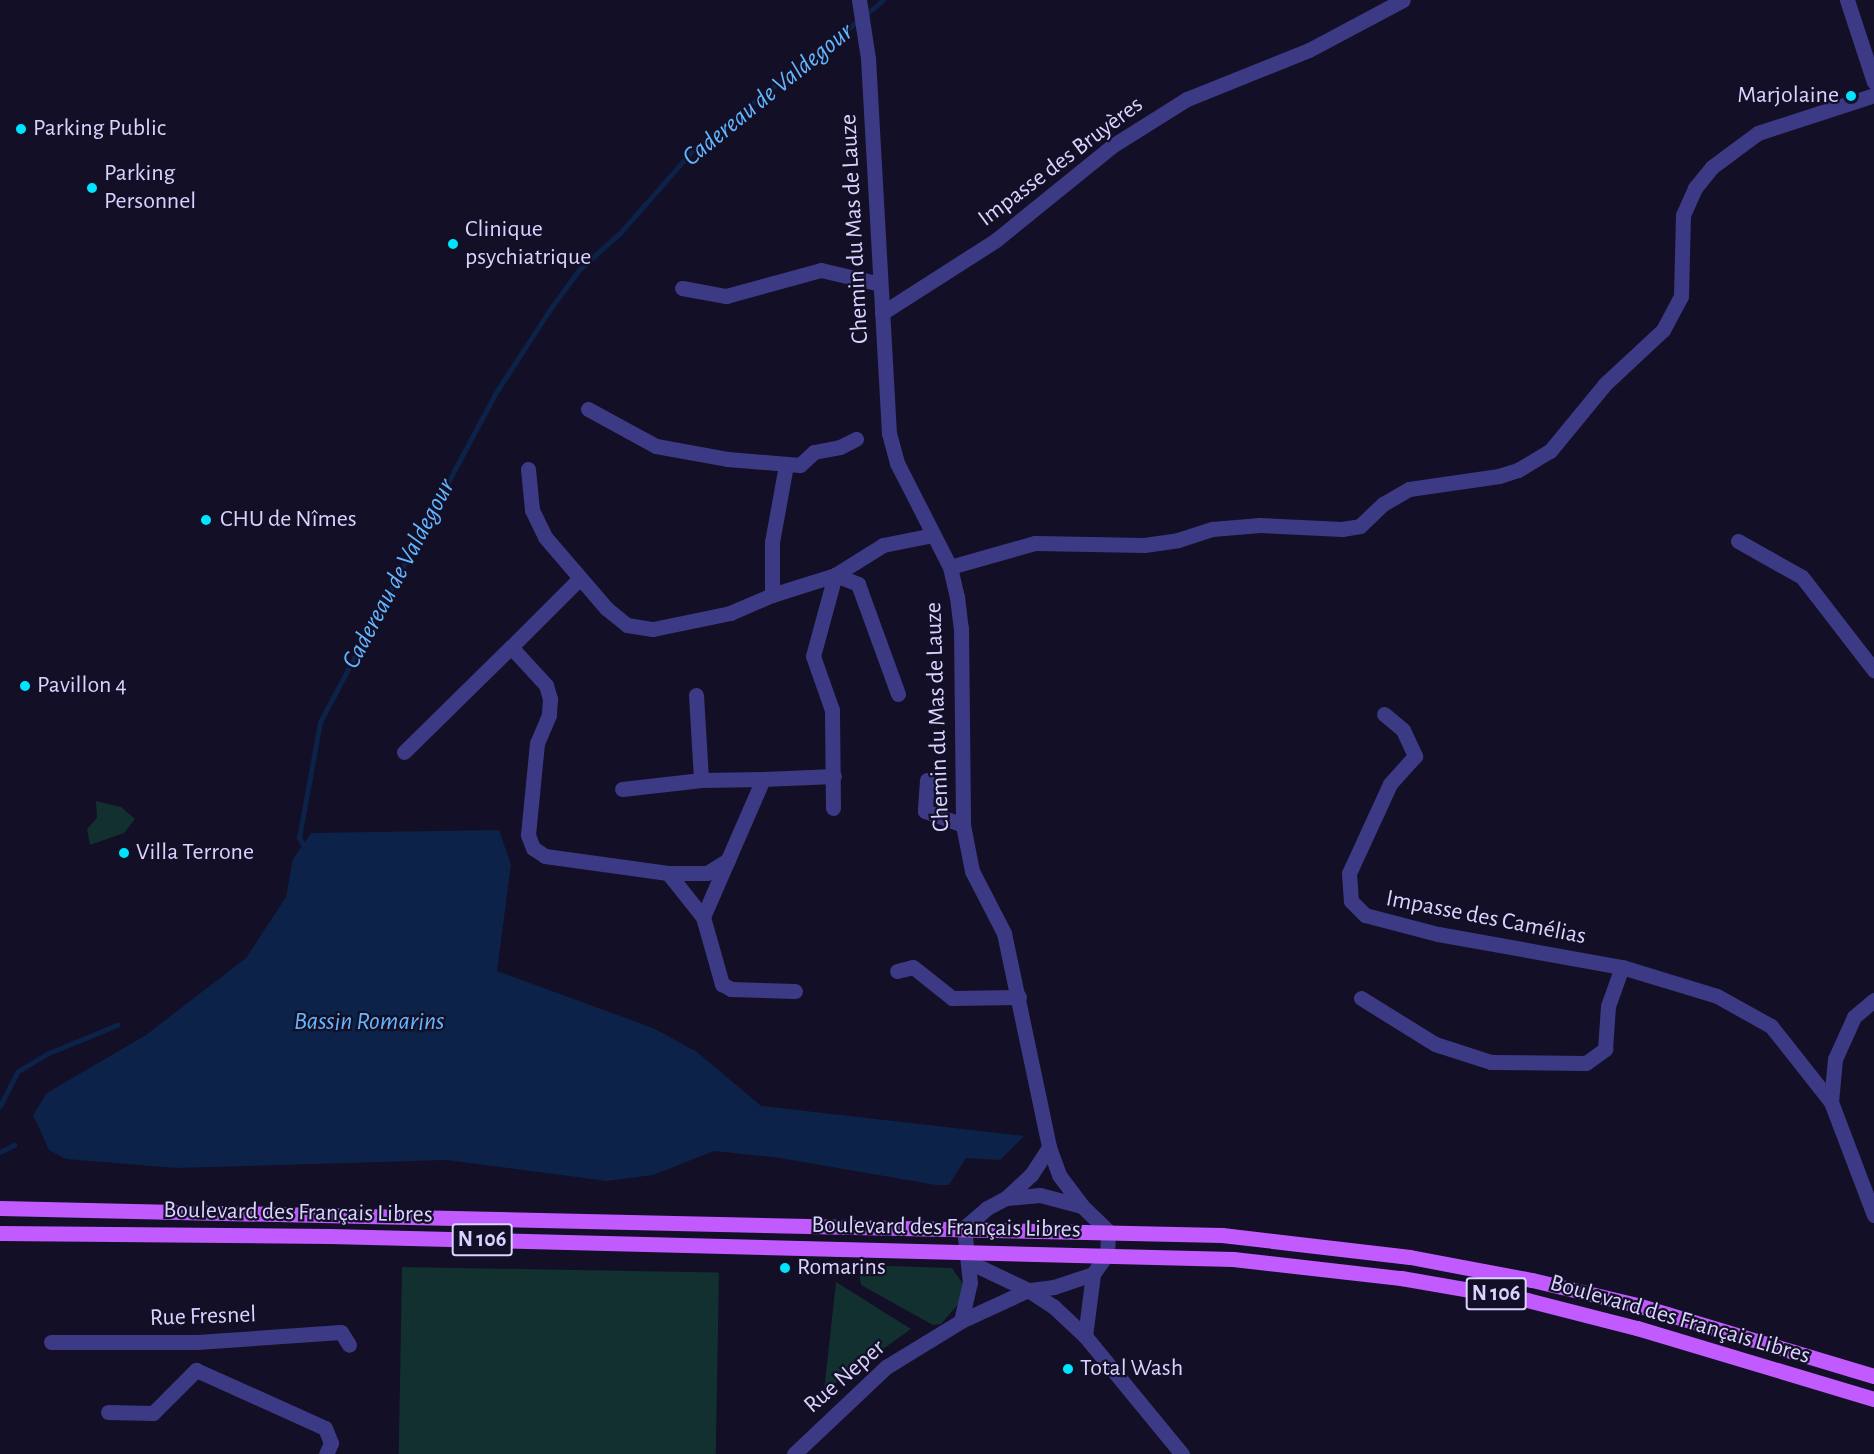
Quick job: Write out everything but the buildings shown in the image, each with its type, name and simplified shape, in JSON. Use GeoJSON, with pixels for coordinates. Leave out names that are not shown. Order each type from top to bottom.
{"type":"FeatureCollection","features":[{"type":"Feature","properties":{"kind":"main road","name":"Boulevard des Français Libres"},"geometry":{"type":"LineString","coordinates":[[0,1208],[1222,1235],[1333,1246],[1475,1268],[1637,1305],[1874,1376]]}},
{"type":"Feature","properties":{"kind":"main road","name":"Boulevard des Français Libres"},"geometry":{"type":"LineString","coordinates":[[0,1233],[967,1257],[1107,1254],[1326,1267],[1473,1290],[1627,1325],[1874,1399]]}},
{"type":"Feature","properties":{"kind":"street","name":"Impasse des Bruyères"},"geometry":{"type":"LineString","coordinates":[[882,313],[996,240],[1112,146],[1187,99],[1309,50],[1403,0]]}},
{"type":"Feature","properties":{"kind":"street"},"geometry":{"type":"LineString","coordinates":[[1847,0],[1874,82]]}},
{"type":"Feature","properties":{"kind":"street","name":"Chemin du Mas de Lauze"},"geometry":{"type":"LineString","coordinates":[[859,5],[863,29],[889,433],[897,463],[950,567],[961,628],[963,825],[972,871],[1004,933],[1049,1147],[1059,1174],[1082,1206],[1108,1231]]}},
{"type":"Feature","properties":{"kind":"street"},"geometry":{"type":"LineString","coordinates":[[950,567],[1035,543],[1144,545],[1178,540],[1212,529],[1260,525],[1342,529],[1360,526],[1383,504],[1409,489],[1499,476],[1518,470],[1550,451],[1605,384],[1663,330],[1681,296],[1683,215],[1695,188],[1712,167],[1758,133],[1874,95]]}},
{"type":"Feature","properties":{"kind":"street"},"geometry":{"type":"LineString","coordinates":[[682,288],[726,296],[821,270],[880,284]]}},
{"type":"Feature","properties":{"kind":"street"},"geometry":{"type":"LineString","coordinates":[[588,410],[667,449],[786,465],[800,465],[814,452],[840,447],[856,439]]}},
{"type":"Feature","properties":{"kind":"street"},"geometry":{"type":"LineString","coordinates":[[772,595],[772,543],[786,465]]}},
{"type":"Feature","properties":{"kind":"street"},"geometry":{"type":"LineString","coordinates":[[528,469],[532,510],[545,537],[606,608],[627,625],[653,629],[730,614],[772,595],[835,575],[883,544],[933,535]]}},
{"type":"Feature","properties":{"kind":"street"},"geometry":{"type":"LineString","coordinates":[[1738,542],[1802,577],[1874,670]]}},
{"type":"Feature","properties":{"kind":"street"},"geometry":{"type":"LineString","coordinates":[[835,575],[858,584],[898,694]]}},
{"type":"Feature","properties":{"kind":"street"},"geometry":{"type":"LineString","coordinates":[[833,808],[832,710],[813,656],[835,575]]}},
{"type":"Feature","properties":{"kind":"street"},"geometry":{"type":"LineString","coordinates":[[404,752],[580,578]]}},
{"type":"Feature","properties":{"kind":"street"},"geometry":{"type":"LineString","coordinates":[[511,647],[546,685],[550,699],[549,715],[537,743],[528,836],[533,848],[545,856],[668,873],[707,873],[728,860]]}},
{"type":"Feature","properties":{"kind":"street"},"geometry":{"type":"LineString","coordinates":[[696,695],[701,780]]}},
{"type":"Feature","properties":{"kind":"street","name":"Impasse des Camélias"},"geometry":{"type":"LineString","coordinates":[[1384,714],[1403,730],[1416,756],[1390,784],[1349,873],[1351,901],[1365,915],[1381,922],[1622,968],[1717,996],[1772,1026],[1831,1102]]}},
{"type":"Feature","properties":{"kind":"street"},"geometry":{"type":"LineString","coordinates":[[622,789],[701,780],[834,776]]}},
{"type":"Feature","properties":{"kind":"street"},"geometry":{"type":"LineString","coordinates":[[702,917],[763,779]]}},
{"type":"Feature","properties":{"kind":"street"},"geometry":{"type":"LineString","coordinates":[[927,780],[925,811],[963,825]]}},
{"type":"Feature","properties":{"kind":"street"},"geometry":{"type":"LineString","coordinates":[[668,873],[702,917],[722,984],[731,989],[795,991]]}},
{"type":"Feature","properties":{"kind":"street"},"geometry":{"type":"LineString","coordinates":[[897,971],[913,968],[952,998],[1019,997]]}},
{"type":"Feature","properties":{"kind":"street"},"geometry":{"type":"LineString","coordinates":[[1361,998],[1435,1044],[1491,1062],[1586,1064],[1605,1049],[1608,1006],[1622,968]]}},
{"type":"Feature","properties":{"kind":"street"},"geometry":{"type":"LineString","coordinates":[[1874,1000],[1854,1017],[1835,1059],[1831,1102],[1874,1215]]}},
{"type":"Feature","properties":{"kind":"street"},"geometry":{"type":"LineString","coordinates":[[961,1321],[970,1298],[964,1228],[987,1208],[1006,1198],[1031,1175],[1049,1147]]}},
{"type":"Feature","properties":{"kind":"street"},"geometry":{"type":"LineString","coordinates":[[1006,1198],[1040,1195],[1082,1206]]}},
{"type":"Feature","properties":{"kind":"street"},"geometry":{"type":"LineString","coordinates":[[1084,1336],[1093,1274],[1107,1254],[1108,1231]]}},
{"type":"Feature","properties":{"kind":"street"},"geometry":{"type":"LineString","coordinates":[[967,1257],[1054,1307],[1084,1336],[1182,1454]]}},
{"type":"Feature","properties":{"kind":"street","name":"Rue Neper"},"geometry":{"type":"LineString","coordinates":[[794,1454],[886,1367],[961,1321],[1028,1290],[1054,1287],[1093,1274]]}},
{"type":"Feature","properties":{"kind":"street","name":"Rue Fresnel"},"geometry":{"type":"LineString","coordinates":[[51,1342],[197,1342],[341,1332],[349,1345]]}},
{"type":"Feature","properties":{"kind":"street"},"geometry":{"type":"LineString","coordinates":[[108,1412],[153,1413],[196,1370],[197,1342]]}},
{"type":"Feature","properties":{"kind":"street"},"geometry":{"type":"LineString","coordinates":[[196,1370],[325,1428],[331,1443],[327,1454]]}},
{"type":"Feature","properties":{"kind":"green space"},"geometry":{"type":"Polygon","coordinates":[[[96,801],[121,807],[135,819],[124,833],[90,845],[87,829],[97,818],[96,801]]]}},
{"type":"Feature","properties":{"kind":"green space"},"geometry":{"type":"Polygon","coordinates":[[[858,1265],[952,1268],[963,1284],[960,1302],[941,1324],[933,1325],[861,1285],[858,1265]]]}},
{"type":"Feature","properties":{"kind":"green space"},"geometry":{"type":"Polygon","coordinates":[[[402,1267],[719,1273],[716,1454],[399,1454],[402,1267]]]}},
{"type":"Feature","properties":{"kind":"green space"},"geometry":{"type":"Polygon","coordinates":[[[836,1282],[911,1329],[824,1391],[836,1282]]]}},
{"type":"Feature","properties":{"kind":"water","name":"Bassin Romarins"},"geometry":{"type":"Polygon","coordinates":[[[499,830],[511,865],[497,971],[653,1028],[697,1052],[761,1106],[1024,1136],[1000,1160],[966,1158],[949,1185],[936,1185],[780,1158],[714,1151],[653,1175],[607,1181],[447,1160],[176,1168],[66,1159],[49,1150],[33,1115],[47,1093],[146,1035],[246,958],[286,897],[293,859],[311,833],[499,830]]]}},
{"type":"Feature","properties":{"kind":"waterway","name":"Cadereau de Valdegour"},"geometry":{"type":"LineString","coordinates":[[864,16],[883,0]]}},
{"type":"Feature","properties":{"kind":"waterway","name":"Cadereau de Valdegour"},"geometry":{"type":"LineString","coordinates":[[305,848],[299,838],[320,722],[497,391],[549,311],[579,270],[621,232],[694,149],[858,21]]}},
{"type":"Feature","properties":{"kind":"waterway","name":"Cadereau de Valdegour"},"geometry":{"type":"LineString","coordinates":[[0,1106],[17,1072],[49,1053],[117,1025]]}},
{"type":"Feature","properties":{"kind":"waterway","name":"Cadereau de Valdegour"},"geometry":{"type":"LineString","coordinates":[[0,1152],[14,1145]]}},
{"type":"Feature","properties":{"kind":"place","name":"Marjolaine"},"geometry":{"type":"Point","coordinates":[1851,96]}},
{"type":"Feature","properties":{"kind":"place","name":"Parking Public"},"geometry":{"type":"Point","coordinates":[21,129]}},
{"type":"Feature","properties":{"kind":"place","name":"Parking Personnel"},"geometry":{"type":"Point","coordinates":[92,188]}},
{"type":"Feature","properties":{"kind":"place","name":"Clinique psychiatrique"},"geometry":{"type":"Point","coordinates":[453,244]}},
{"type":"Feature","properties":{"kind":"place","name":"CHU de Nîmes"},"geometry":{"type":"Point","coordinates":[206,520]}},
{"type":"Feature","properties":{"kind":"place","name":"Pavillon 4"},"geometry":{"type":"Point","coordinates":[25,686]}},
{"type":"Feature","properties":{"kind":"place","name":"Villa Terrone"},"geometry":{"type":"Point","coordinates":[124,853]}},
{"type":"Feature","properties":{"kind":"place","name":"Romarins"},"geometry":{"type":"Point","coordinates":[785,1268]}},
{"type":"Feature","properties":{"kind":"place","name":"Total Wash"},"geometry":{"type":"Point","coordinates":[1068,1369]}}]}
